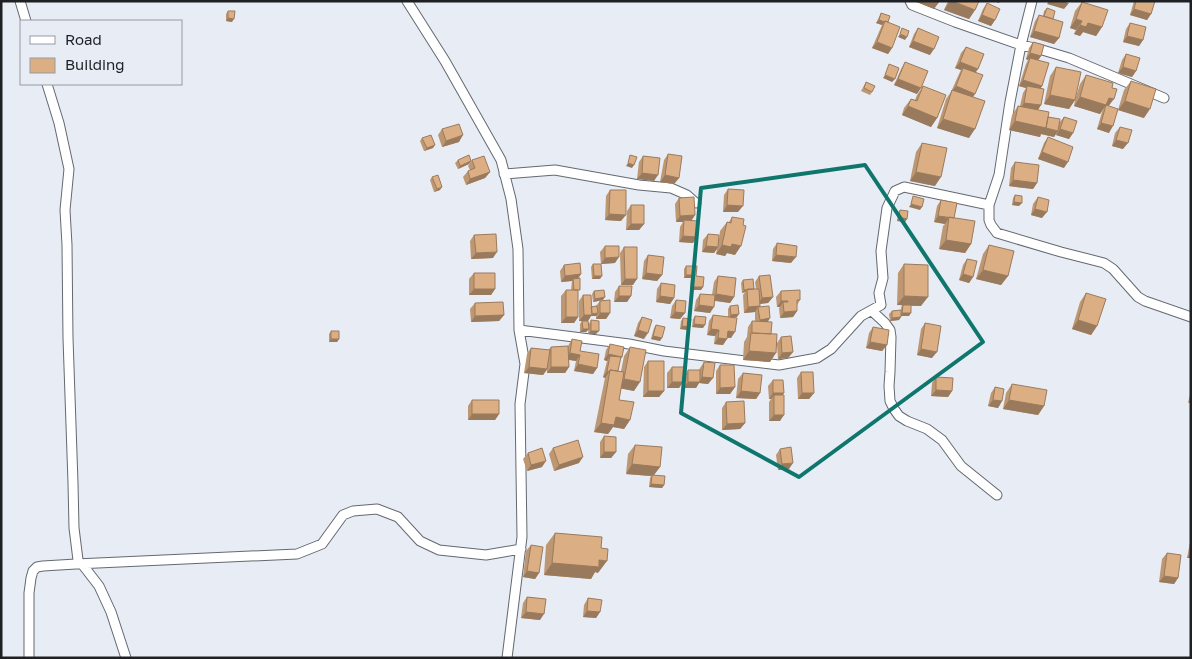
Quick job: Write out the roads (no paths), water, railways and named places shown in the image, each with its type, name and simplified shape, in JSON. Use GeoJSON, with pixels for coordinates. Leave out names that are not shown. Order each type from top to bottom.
{"type":"FeatureCollection","features":[{"type":"Feature","properties":{"kind":"street"},"geometry":{"type":"LineString","coordinates":[[20,1],[26,20]]}},
{"type":"Feature","properties":{"kind":"street"},"geometry":{"type":"LineString","coordinates":[[408,1],[501,160],[511,199],[518,249],[519,330],[525,364],[520,404],[522,538],[507,658]]}},
{"type":"Feature","properties":{"kind":"street"},"geometry":{"type":"LineString","coordinates":[[910,1],[912,5],[938,16],[1020,45],[1039,48],[1069,58],[1164,98]]}},
{"type":"Feature","properties":{"kind":"street"},"geometry":{"type":"LineString","coordinates":[[1032,1],[1020,45],[999,175],[989,205],[991,225],[997,233],[1104,263],[1113,269],[1138,297],[1191,317]]}},
{"type":"Feature","properties":{"kind":"street"},"geometry":{"type":"LineString","coordinates":[[46,85],[59,123],[69,169],[65,210],[74,528],[78,560],[79,564],[99,586],[111,612],[126,658]]}},
{"type":"Feature","properties":{"kind":"street"},"geometry":{"type":"LineString","coordinates":[[504,174],[555,170],[639,185],[671,188],[690,197],[696,203]]}},
{"type":"Feature","properties":{"kind":"street"},"geometry":{"type":"LineString","coordinates":[[519,330],[779,365],[817,358],[830,349],[861,316],[881,305],[879,293],[882,278],[880,251],[887,208],[895,191],[904,187],[989,205]]}},
{"type":"Feature","properties":{"kind":"street"},"geometry":{"type":"LineString","coordinates":[[872,311],[890,330],[889,386],[890,401],[894,409],[906,421],[927,429],[942,440],[961,466],[997,495]]}},
{"type":"Feature","properties":{"kind":"street"},"geometry":{"type":"LineString","coordinates":[[29,658],[31,578],[33,571],[37,567],[298,554],[322,544],[343,515],[353,510],[377,509],[398,517],[420,541],[438,550],[486,555],[520,550]]}}]}
